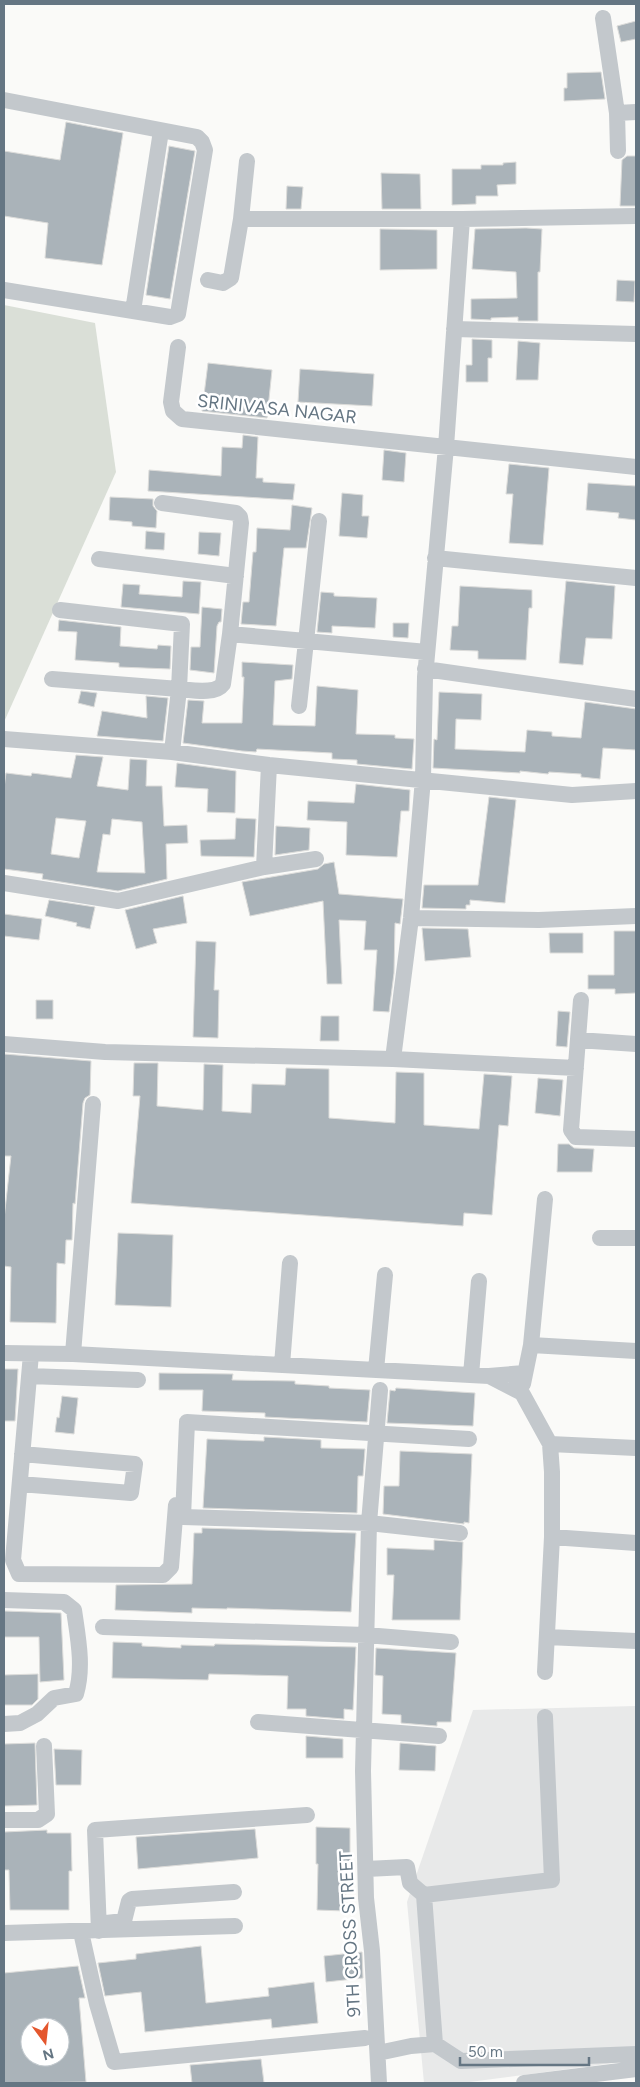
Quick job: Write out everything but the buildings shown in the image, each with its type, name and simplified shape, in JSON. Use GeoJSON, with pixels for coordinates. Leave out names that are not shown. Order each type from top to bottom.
{"type":"FeatureCollection","features":[{"type":"Feature","properties":{"kind":"street"},"geometry":{"type":"LineString","coordinates":[[603,18],[617,113],[618,151]]}},
{"type":"Feature","properties":{"kind":"street"},"geometry":{"type":"LineString","coordinates":[[4,100],[197,137],[202,142],[205,150],[178,314],[170,317],[4,290]]}},
{"type":"Feature","properties":{"kind":"street"},"geometry":{"type":"LineString","coordinates":[[617,113],[636,112]]}},
{"type":"Feature","properties":{"kind":"street"},"geometry":{"type":"LineString","coordinates":[[133,311],[161,130]]}},
{"type":"Feature","properties":{"kind":"street"},"geometry":{"type":"LineString","coordinates":[[208,280],[222,283],[232,278],[242,219],[247,161]]}},
{"type":"Feature","properties":{"kind":"street"},"geometry":{"type":"LineString","coordinates":[[242,219],[462,219],[636,216]]}},
{"type":"Feature","properties":{"kind":"street"},"geometry":{"type":"LineString","coordinates":[[393,1060],[411,918],[423,778],[425,669],[446,447],[462,219]]}},
{"type":"Feature","properties":{"kind":"street"},"geometry":{"type":"LineString","coordinates":[[454,329],[636,334]]}},
{"type":"Feature","properties":{"kind":"street","name":"SRINIVASA NAGAR"},"geometry":{"type":"LineString","coordinates":[[178,347],[171,402],[174,411],[182,420],[446,447]]}},
{"type":"Feature","properties":{"kind":"street"},"geometry":{"type":"LineString","coordinates":[[446,447],[636,468]]}},
{"type":"Feature","properties":{"kind":"street"},"geometry":{"type":"LineString","coordinates":[[52,679],[179,689],[213,691],[220,689],[223,684],[230,634],[242,523],[236,513],[162,503]]}},
{"type":"Feature","properties":{"kind":"street"},"geometry":{"type":"LineString","coordinates":[[299,706],[319,521]]}},
{"type":"Feature","properties":{"kind":"street"},"geometry":{"type":"LineString","coordinates":[[435,558],[636,578]]}},
{"type":"Feature","properties":{"kind":"street"},"geometry":{"type":"LineString","coordinates":[[99,559],[236,576]]}},
{"type":"Feature","properties":{"kind":"street"},"geometry":{"type":"LineString","coordinates":[[60,610],[182,624],[179,689],[172,752]]}},
{"type":"Feature","properties":{"kind":"street"},"geometry":{"type":"LineString","coordinates":[[230,634],[427,652]]}},
{"type":"Feature","properties":{"kind":"street"},"geometry":{"type":"LineString","coordinates":[[425,669],[636,699]]}},
{"type":"Feature","properties":{"kind":"street"},"geometry":{"type":"LineString","coordinates":[[4,739],[172,752],[269,765],[423,778],[572,794],[636,791]]}},
{"type":"Feature","properties":{"kind":"street"},"geometry":{"type":"LineString","coordinates":[[264,867],[269,765]]}},
{"type":"Feature","properties":{"kind":"street"},"geometry":{"type":"LineString","coordinates":[[4,884],[118,901],[264,867],[316,859]]}},
{"type":"Feature","properties":{"kind":"street"},"geometry":{"type":"LineString","coordinates":[[411,918],[539,920],[636,916]]}},
{"type":"Feature","properties":{"kind":"street"},"geometry":{"type":"LineString","coordinates":[[581,1000],[571,1130],[576,1137],[636,1140]]}},
{"type":"Feature","properties":{"kind":"street"},"geometry":{"type":"LineString","coordinates":[[578,1040],[636,1044]]}},
{"type":"Feature","properties":{"kind":"street"},"geometry":{"type":"LineString","coordinates":[[4,1044],[105,1052],[393,1060],[576,1068]]}},
{"type":"Feature","properties":{"kind":"street"},"geometry":{"type":"LineString","coordinates":[[73,1354],[93,1104]]}},
{"type":"Feature","properties":{"kind":"street"},"geometry":{"type":"LineString","coordinates":[[522,1393],[524,1374],[531,1345],[545,1199]]}},
{"type":"Feature","properties":{"kind":"street"},"geometry":{"type":"LineString","coordinates":[[600,1238],[636,1238]]}},
{"type":"Feature","properties":{"kind":"street"},"geometry":{"type":"LineString","coordinates":[[282,1365],[290,1263]]}},
{"type":"Feature","properties":{"kind":"street"},"geometry":{"type":"LineString","coordinates":[[376,1370],[385,1274]]}},
{"type":"Feature","properties":{"kind":"street"},"geometry":{"type":"LineString","coordinates":[[471,1375],[479,1281]]}},
{"type":"Feature","properties":{"kind":"street"},"geometry":{"type":"LineString","coordinates":[[531,1345],[636,1351]]}},
{"type":"Feature","properties":{"kind":"street"},"geometry":{"type":"LineString","coordinates":[[4,1353],[73,1354],[489,1376],[524,1374]]}},
{"type":"Feature","properties":{"kind":"street"},"geometry":{"type":"LineString","coordinates":[[32,1354],[28,1376],[13,1560],[18,1574],[163,1575],[171,1568],[180,1460]]}},
{"type":"Feature","properties":{"kind":"street"},"geometry":{"type":"LineString","coordinates":[[28,1376],[138,1380]]}},
{"type":"Feature","properties":{"kind":"street"},"geometry":{"type":"LineString","coordinates":[[489,1376],[522,1393],[550,1444],[552,1537],[545,1672]]}},
{"type":"Feature","properties":{"kind":"street","name":"9TH CROSS STREET"},"geometry":{"type":"LineString","coordinates":[[379,2083],[366,1869],[364,1730],[369,1523],[380,1390]]}},
{"type":"Feature","properties":{"kind":"street"},"geometry":{"type":"LineString","coordinates":[[460,1533],[369,1523],[183,1517],[188,1422],[469,1440]]}},
{"type":"Feature","properties":{"kind":"street"},"geometry":{"type":"LineString","coordinates":[[550,1444],[636,1448]]}},
{"type":"Feature","properties":{"kind":"street"},"geometry":{"type":"LineString","coordinates":[[20,1484],[131,1493],[135,1464],[22,1454]]}},
{"type":"Feature","properties":{"kind":"street"},"geometry":{"type":"LineString","coordinates":[[552,1537],[636,1544]]}},
{"type":"Feature","properties":{"kind":"street"},"geometry":{"type":"LineString","coordinates":[[4,1600],[64,1602],[74,1610],[79,1644],[80,1680],[76,1694],[54,1698],[37,1714],[20,1723],[4,1724]]}},
{"type":"Feature","properties":{"kind":"street"},"geometry":{"type":"LineString","coordinates":[[103,1627],[366,1635],[451,1642]]}},
{"type":"Feature","properties":{"kind":"street"},"geometry":{"type":"LineString","coordinates":[[547,1637],[636,1641]]}},
{"type":"Feature","properties":{"kind":"street"},"geometry":{"type":"LineString","coordinates":[[424,1895],[552,1880],[545,1717]]}},
{"type":"Feature","properties":{"kind":"street"},"geometry":{"type":"LineString","coordinates":[[258,1722],[439,1736]]}},
{"type":"Feature","properties":{"kind":"street"},"geometry":{"type":"LineString","coordinates":[[4,1820],[38,1820],[47,1814],[44,1746]]}},
{"type":"Feature","properties":{"kind":"street"},"geometry":{"type":"LineString","coordinates":[[99,1927],[95,1830],[307,1815]]}},
{"type":"Feature","properties":{"kind":"street"},"geometry":{"type":"LineString","coordinates":[[366,1869],[407,1867],[410,1883],[424,1895],[435,2044]]}},
{"type":"Feature","properties":{"kind":"street"},"geometry":{"type":"LineString","coordinates":[[4,1933],[81,1932],[124,1921],[129,1900],[132,1899],[234,1892]]}},
{"type":"Feature","properties":{"kind":"street"},"geometry":{"type":"LineString","coordinates":[[99,1927],[235,1926]]}},
{"type":"Feature","properties":{"kind":"street"},"geometry":{"type":"LineString","coordinates":[[81,1932],[97,2004],[114,2062],[365,2038]]}},
{"type":"Feature","properties":{"kind":"street"},"geometry":{"type":"LineString","coordinates":[[378,2053],[411,2046],[435,2044],[461,2062],[636,2054]]}},
{"type":"Feature","properties":{"kind":"street"},"geometry":{"type":"LineString","coordinates":[[524,2083],[636,2069]]}},
{"type":"Feature","properties":{"kind":"shaded area"},"geometry":{"type":"Polygon","coordinates":[[[4,305],[95,323],[116,472],[4,722],[4,305]]]}},
{"type":"Feature","properties":{"kind":"shaded area"},"geometry":{"type":"Polygon","coordinates":[[[636,1706],[636,2060],[462,2083],[424,2083],[407,1902],[473,1710],[636,1706]]]}}]}
